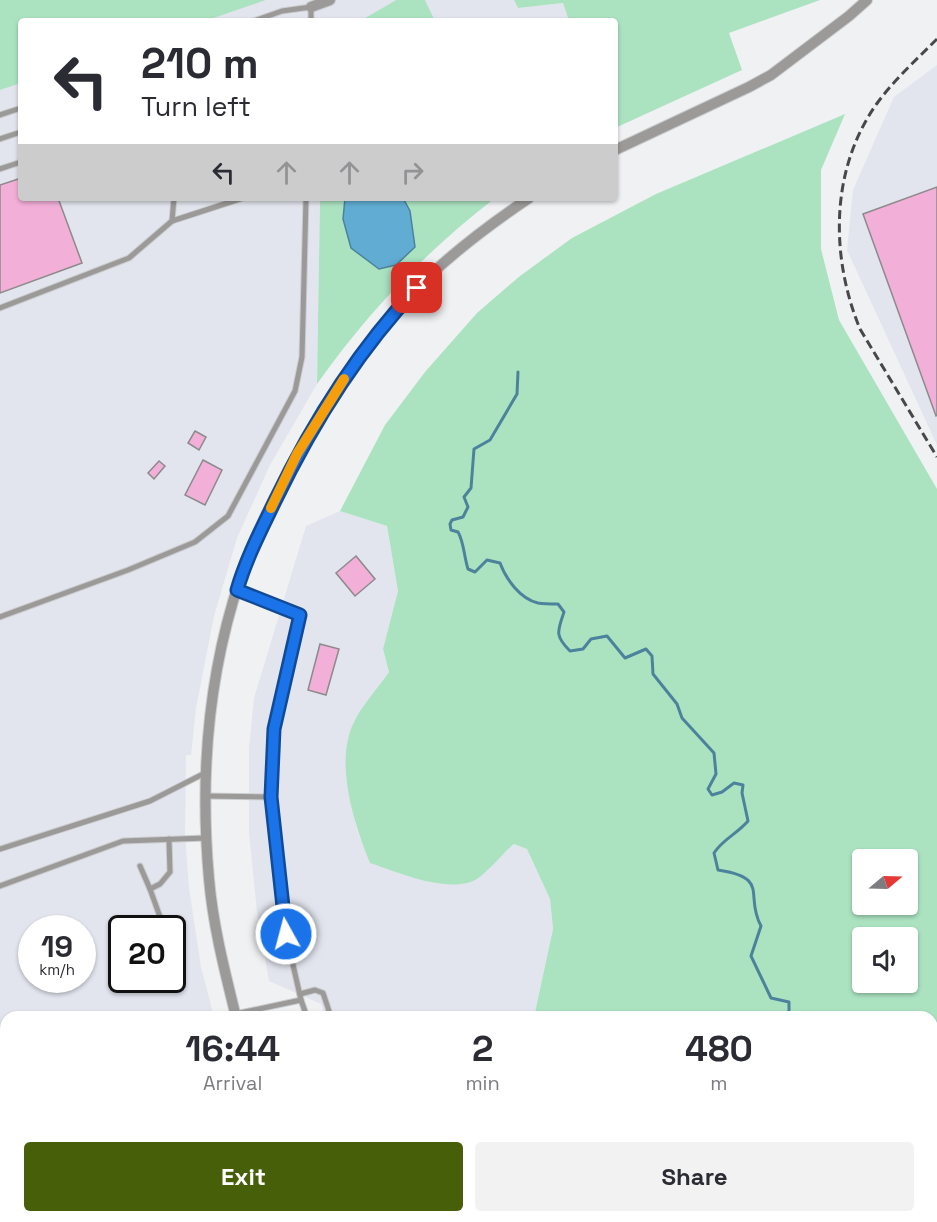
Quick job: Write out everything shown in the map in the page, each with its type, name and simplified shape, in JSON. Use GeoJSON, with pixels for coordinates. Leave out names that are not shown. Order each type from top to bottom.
{"type":"FeatureCollection","features":[{"type":"Feature","properties":{"kind":"street"},"geometry":{"type":"LineString","coordinates":[[311,7],[330,0]]}},
{"type":"Feature","properties":{"kind":"street"},"geometry":{"type":"LineString","coordinates":[[618,149],[771,75],[867,0]]}},
{"type":"Feature","properties":{"kind":"street"},"geometry":{"type":"LineString","coordinates":[[235,1011],[221,958],[209,881],[206,796],[215,681],[228,622],[248,559],[297,454],[336,391],[393,313],[452,255],[525,201]]}},
{"type":"Feature","properties":{"kind":"lane"},"geometry":{"type":"LineString","coordinates":[[262,18],[282,11],[311,7],[311,18]]}},
{"type":"Feature","properties":{"kind":"lane"},"geometry":{"type":"LineString","coordinates":[[0,116],[18,109]]}},
{"type":"Feature","properties":{"kind":"lane"},"geometry":{"type":"LineString","coordinates":[[0,139],[18,133]]}},
{"type":"Feature","properties":{"kind":"lane"},"geometry":{"type":"LineString","coordinates":[[0,169],[18,163]]}},
{"type":"Feature","properties":{"kind":"lane"},"geometry":{"type":"LineString","coordinates":[[171,221],[174,201]]}},
{"type":"Feature","properties":{"kind":"lane"},"geometry":{"type":"LineString","coordinates":[[0,308],[129,258],[171,221],[234,201]]}},
{"type":"Feature","properties":{"kind":"lane"},"geometry":{"type":"LineString","coordinates":[[0,617],[128,570],[195,542],[228,516],[290,402],[299,381],[302,357],[306,201]]}},
{"type":"Feature","properties":{"kind":"lane"},"geometry":{"type":"LineString","coordinates":[[237,590],[300,615],[274,729],[271,797],[286,934],[305,1011]]}},
{"type":"Feature","properties":{"kind":"lane"},"geometry":{"type":"LineString","coordinates":[[0,849],[150,801],[207,772]]}},
{"type":"Feature","properties":{"kind":"lane"},"geometry":{"type":"LineString","coordinates":[[206,796],[271,797]]}},
{"type":"Feature","properties":{"kind":"lane"},"geometry":{"type":"LineString","coordinates":[[0,885],[123,841],[207,838]]}},
{"type":"Feature","properties":{"kind":"lane"},"geometry":{"type":"LineString","coordinates":[[150,889],[160,884],[170,872],[169,839]]}},
{"type":"Feature","properties":{"kind":"lane"},"geometry":{"type":"LineString","coordinates":[[140,866],[159,915]]}},
{"type":"Feature","properties":{"kind":"lane"},"geometry":{"type":"LineString","coordinates":[[253,1011],[300,997],[315,990],[323,993],[329,1011]]}},
{"type":"Feature","properties":{"kind":"shaded area"},"geometry":{"type":"Polygon","coordinates":[[[266,0],[396,0],[365,18],[214,18],[266,0]]]}},
{"type":"Feature","properties":{"kind":"shaded area"},"geometry":{"type":"Polygon","coordinates":[[[425,0],[514,0],[518,8],[563,3],[568,18],[434,18],[425,0]]]}},
{"type":"Feature","properties":{"kind":"shaded area"},"geometry":{"type":"Polygon","coordinates":[[[937,65],[937,445],[847,250],[853,190],[894,97],[937,65]]]}},
{"type":"Feature","properties":{"kind":"shaded area"},"geometry":{"type":"Polygon","coordinates":[[[18,84],[18,201],[320,201],[317,384],[270,465],[237,538],[214,616],[196,708],[191,755],[186,755],[185,835],[189,888],[201,967],[212,1011],[0,1011],[0,90],[18,84]]]}},
{"type":"Feature","properties":{"kind":"shaded area"},"geometry":{"type":"Polygon","coordinates":[[[340,511],[387,526],[398,591],[383,649],[389,672],[354,722],[346,777],[357,830],[370,863],[476,879],[514,844],[527,849],[550,899],[553,929],[535,1011],[323,1011],[321,1004],[269,981],[257,912],[249,833],[249,747],[254,698],[306,526],[340,511]]]}},
{"type":"Feature","properties":{"kind":"green space"},"geometry":{"type":"Polygon","coordinates":[[[0,0],[266,0],[214,18],[18,18],[18,84],[0,90],[0,0]]]}},
{"type":"Feature","properties":{"kind":"green space"},"geometry":{"type":"Polygon","coordinates":[[[396,0],[425,0],[434,18],[365,18],[396,0]]]}},
{"type":"Feature","properties":{"kind":"green space"},"geometry":{"type":"Polygon","coordinates":[[[514,0],[820,0],[729,33],[742,70],[618,127],[618,18],[568,18],[563,3],[518,8],[514,0]]]}},
{"type":"Feature","properties":{"kind":"green space"},"geometry":{"type":"Polygon","coordinates":[[[845,114],[821,170],[821,249],[839,320],[937,489],[937,1011],[535,1011],[553,929],[550,899],[527,849],[514,844],[477,879],[453,885],[424,880],[370,863],[348,793],[346,755],[348,738],[354,722],[389,672],[383,649],[398,591],[387,526],[340,511],[385,425],[425,372],[477,313],[520,276],[572,238],[656,194],[845,114]]]}},
{"type":"Feature","properties":{"kind":"green space"},"geometry":{"type":"Polygon","coordinates":[[[320,201],[345,201],[343,219],[410,211],[405,201],[491,201],[445,240],[399,284],[357,332],[317,384],[320,201]]]}},
{"type":"Feature","properties":{"kind":"water"},"geometry":{"type":"Polygon","coordinates":[[[345,201],[405,201],[410,211],[415,247],[396,265],[379,269],[351,248],[343,219],[345,201]]]}},
{"type":"Feature","properties":{"kind":"building"},"geometry":{"type":"Polygon","coordinates":[[[18,179],[18,201],[59,201],[82,263],[0,293],[0,185],[18,179]]]}},
{"type":"Feature","properties":{"kind":"building"},"geometry":{"type":"Polygon","coordinates":[[[937,187],[937,415],[936,416],[863,214],[937,187]]]}},
{"type":"Feature","properties":{"kind":"building"},"geometry":{"type":"Polygon","coordinates":[[[195,431],[206,437],[199,450],[188,443],[195,431]]]}},
{"type":"Feature","properties":{"kind":"building"},"geometry":{"type":"Polygon","coordinates":[[[203,460],[222,470],[205,505],[185,495],[203,460]]]}},
{"type":"Feature","properties":{"kind":"building"},"geometry":{"type":"Polygon","coordinates":[[[159,461],[165,466],[154,479],[148,473],[159,461]]]}},
{"type":"Feature","properties":{"kind":"building"},"geometry":{"type":"Polygon","coordinates":[[[356,556],[375,579],[355,596],[336,573],[356,556]]]}},
{"type":"Feature","properties":{"kind":"building"},"geometry":{"type":"Polygon","coordinates":[[[320,644],[339,649],[326,695],[308,690],[320,644]]]}},
{"type":"Feature","properties":{"kind":"waterway"},"geometry":{"type":"LineString","coordinates":[[518,372],[517,394],[490,440],[474,449],[471,488],[464,497],[468,507],[463,517],[452,520],[451,530],[458,532],[460,536],[468,569],[475,572],[487,560],[500,563],[510,582],[525,597],[538,603],[558,604],[564,612],[559,629],[560,637],[570,651],[583,649],[591,639],[607,636],[625,658],[646,649],[652,656],[653,674],[677,704],[682,718],[714,753],[716,774],[708,789],[712,795],[722,792],[734,783],[743,785],[742,793],[748,821],[714,853],[718,870],[745,878],[753,889],[756,915],[761,926],[751,956],[771,998],[789,1002],[789,1011]]}},
{"type":"Feature","properties":{"kind":"railway"},"geometry":{"type":"LineString","coordinates":[[937,39],[906,69],[878,102],[862,128],[843,184],[840,213],[843,272],[860,329],[937,457]]}},
{"type":"Feature","properties":{"kind":"slow traffic"},"geometry":{"type":"LineString","coordinates":[[271,508],[297,454],[344,379]]}},
{"type":"Feature","properties":{"kind":"route"},"geometry":{"type":"LineString","coordinates":[[286,934],[271,797],[274,729],[300,615],[237,590],[248,559],[297,454],[361,356],[393,313],[417,288]]}}]}
